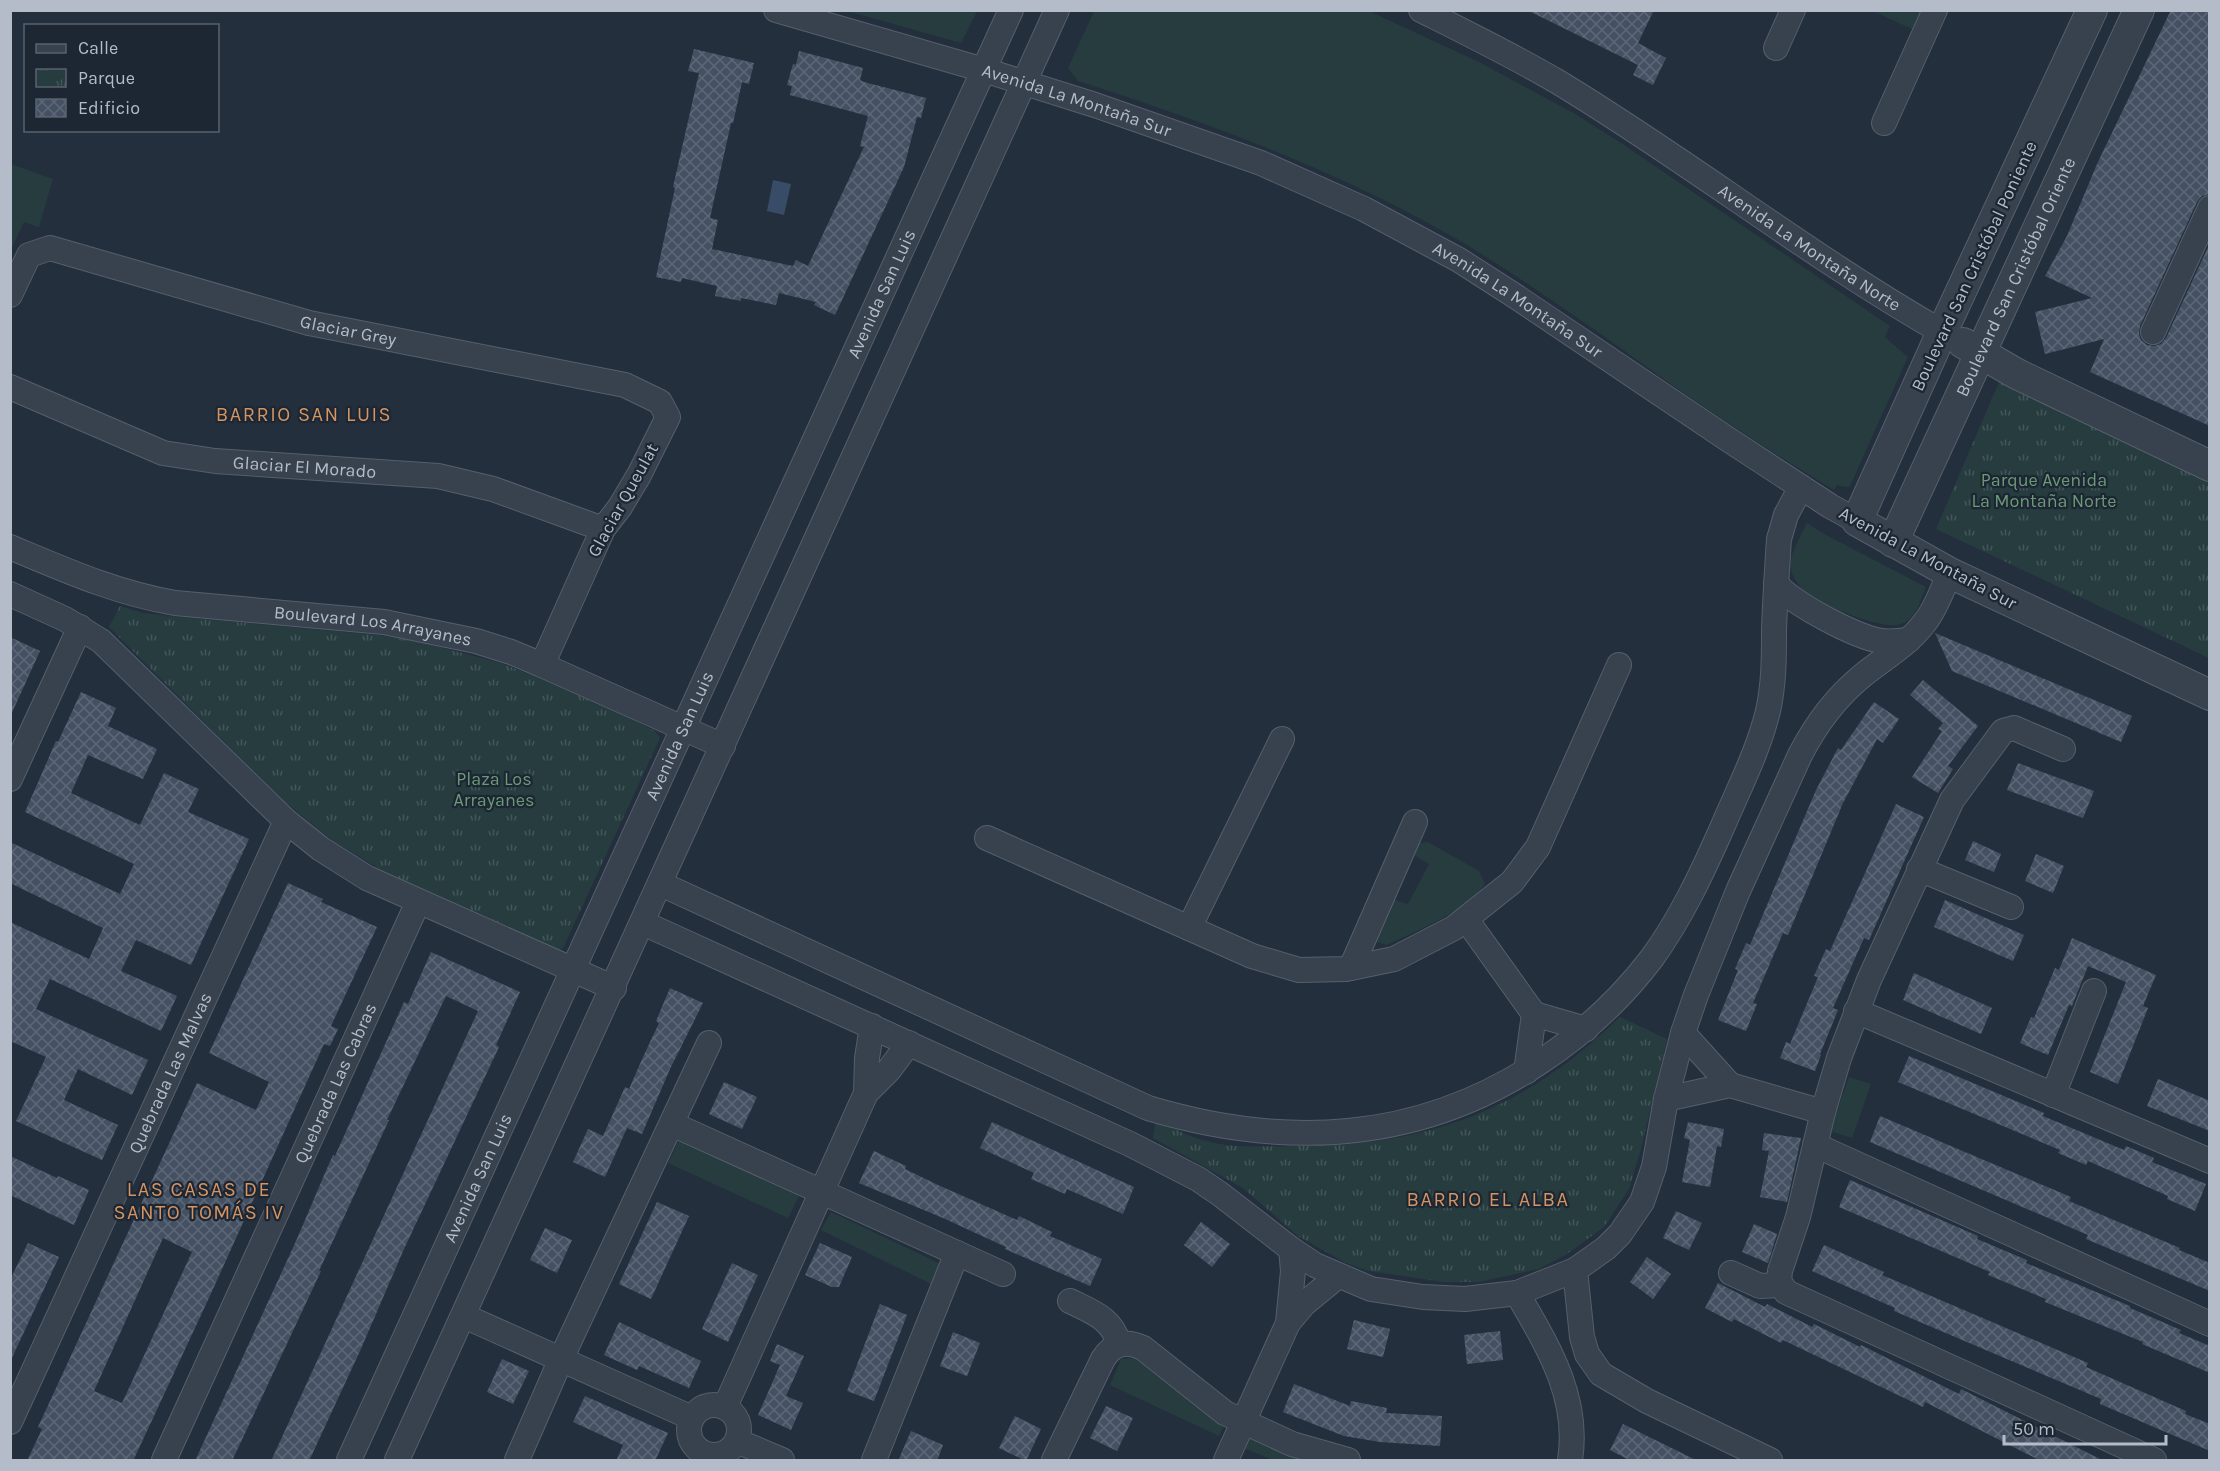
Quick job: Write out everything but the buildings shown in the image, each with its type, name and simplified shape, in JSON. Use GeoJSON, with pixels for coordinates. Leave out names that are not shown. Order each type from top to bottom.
{"type":"FeatureCollection","features":[{"type":"Feature","properties":{"kind":"street","name":"Avenida La Montaña Sur"},"geometry":{"type":"LineString","coordinates":[[776,10],[1024,82],[1176,132],[1313,185],[1459,260],[1800,486],[1893,542],[1950,573],[2210,695]]}},
{"type":"Feature","properties":{"kind":"street","name":"Avenida San Luis"},"geometry":{"type":"LineString","coordinates":[[349,1461],[1011,10]]}},
{"type":"Feature","properties":{"kind":"street"},"geometry":{"type":"LineString","coordinates":[[397,1461],[1057,10]]}},
{"type":"Feature","properties":{"kind":"street","name":"Avenida La Montaña Norte"},"geometry":{"type":"LineString","coordinates":[[1421,10],[1500,50],[1565,87],[1628,127],[1804,247],[1942,332],[1982,352],[2017,374],[2210,466]]}},
{"type":"Feature","properties":{"kind":"street"},"geometry":{"type":"LineString","coordinates":[[1776,48],[1792,10]]}},
{"type":"Feature","properties":{"kind":"street"},"geometry":{"type":"LineString","coordinates":[[1884,123],[1935,10]]}},
{"type":"Feature","properties":{"kind":"street","name":"Boulevard San Cristóbal Poniente"},"geometry":{"type":"LineString","coordinates":[[1857,521],[2092,10]]}},
{"type":"Feature","properties":{"kind":"street","name":"Boulevard San Cristóbal Oriente"},"geometry":{"type":"LineString","coordinates":[[1893,542],[2139,10]]}},
{"type":"Feature","properties":{"kind":"street"},"geometry":{"type":"LineString","coordinates":[[2153,332],[2210,208]]}},
{"type":"Feature","properties":{"kind":"street","name":"Glaciar Grey"},"geometry":{"type":"LineString","coordinates":[[10,295],[29,255],[50,248],[309,323],[625,385],[660,402]]}},
{"type":"Feature","properties":{"kind":"street","name":"Glaciar El Morado"},"geometry":{"type":"LineString","coordinates":[[10,387],[163,453],[215,461],[438,476],[493,489],[603,529]]}},
{"type":"Feature","properties":{"kind":"street","name":"Glaciar Queulat"},"geometry":{"type":"LineString","coordinates":[[542,665],[603,529],[639,476],[668,417],[660,402]]}},
{"type":"Feature","properties":{"kind":"street"},"geometry":{"type":"LineString","coordinates":[[661,884],[1148,1108],[1182,1118],[1250,1130],[1323,1133],[1361,1130],[1438,1113],[1489,1092],[1526,1072],[1586,1029],[1636,978],[1670,931],[1698,879],[1755,752],[1769,707],[1772,686],[1776,583],[1782,525],[1800,486]]}},
{"type":"Feature","properties":{"kind":"street","name":"Boulevard Los Arrayanes"},"geometry":{"type":"LineString","coordinates":[[10,547],[104,586],[150,599],[408,625],[476,641],[542,665],[723,746]]}},
{"type":"Feature","properties":{"kind":"street"},"geometry":{"type":"LineString","coordinates":[[643,923],[1130,1144],[1198,1179],[1291,1249],[1338,1276],[1371,1289],[1423,1297],[1465,1299],[1517,1293],[1575,1270],[1606,1248],[1632,1219],[1642,1202],[1654,1167],[1666,1099],[1683,1033],[1696,995],[1738,891],[1809,737],[1832,705],[1848,688],[1909,640],[1926,621],[1950,573]]}},
{"type":"Feature","properties":{"kind":"street"},"geometry":{"type":"LineString","coordinates":[[1776,583],[1781,591],[1799,603],[1850,631],[1880,641],[1909,640]]}},
{"type":"Feature","properties":{"kind":"street"},"geometry":{"type":"LineString","coordinates":[[10,594],[80,627],[116,654],[286,821],[304,837],[348,867],[418,902],[614,988]]}},
{"type":"Feature","properties":{"kind":"street"},"geometry":{"type":"LineString","coordinates":[[10,779],[80,627]]}},
{"type":"Feature","properties":{"kind":"street"},"geometry":{"type":"LineString","coordinates":[[987,838],[1252,956],[1299,970],[1351,968],[1394,959],[1454,928],[1512,882],[1538,847],[1619,665]]}},
{"type":"Feature","properties":{"kind":"street"},"geometry":{"type":"LineString","coordinates":[[1780,1285],[1780,1271],[1798,1217],[1823,1112],[1856,1011],[1952,800],[2004,731],[2014,728],[2063,749]]}},
{"type":"Feature","properties":{"kind":"street"},"geometry":{"type":"LineString","coordinates":[[1189,928],[1282,739]]}},
{"type":"Feature","properties":{"kind":"street","name":"Quebrada Las Malvas"},"geometry":{"type":"LineString","coordinates":[[10,1422],[286,821]]}},
{"type":"Feature","properties":{"kind":"street"},"geometry":{"type":"LineString","coordinates":[[1351,968],[1415,822]]}},
{"type":"Feature","properties":{"kind":"street"},"geometry":{"type":"LineString","coordinates":[[1919,869],[2011,907]]}},
{"type":"Feature","properties":{"kind":"street","name":"Quebrada Las Cabras"},"geometry":{"type":"LineString","coordinates":[[164,1461],[418,902]]}},
{"type":"Feature","properties":{"kind":"street"},"geometry":{"type":"LineString","coordinates":[[1466,919],[1534,1014],[1586,1029]]}},
{"type":"Feature","properties":{"kind":"street"},"geometry":{"type":"LineString","coordinates":[[2053,1095],[2094,992]]}},
{"type":"Feature","properties":{"kind":"street"},"geometry":{"type":"LineString","coordinates":[[1856,1011],[2210,1161]]}},
{"type":"Feature","properties":{"kind":"street"},"geometry":{"type":"LineString","coordinates":[[1526,1072],[1534,1014]]}},
{"type":"Feature","properties":{"kind":"street"},"geometry":{"type":"LineString","coordinates":[[866,1093],[867,1058],[872,1026]]}},
{"type":"Feature","properties":{"kind":"street"},"geometry":{"type":"LineString","coordinates":[[1683,1033],[1730,1085]]}},
{"type":"Feature","properties":{"kind":"street"},"geometry":{"type":"LineString","coordinates":[[517,1461],[561,1359],[709,1043]]}},
{"type":"Feature","properties":{"kind":"street"},"geometry":{"type":"LineString","coordinates":[[725,1407],[866,1093],[889,1070],[909,1043]]}},
{"type":"Feature","properties":{"kind":"street"},"geometry":{"type":"LineString","coordinates":[[1666,1099],[1730,1085],[1823,1112]]}},
{"type":"Feature","properties":{"kind":"street"},"geometry":{"type":"LineString","coordinates":[[1130,1144],[1148,1108]]}},
{"type":"Feature","properties":{"kind":"street"},"geometry":{"type":"LineString","coordinates":[[672,1124],[1003,1274]]}},
{"type":"Feature","properties":{"kind":"street"},"geometry":{"type":"LineString","coordinates":[[1815,1145],[2210,1324]]}},
{"type":"Feature","properties":{"kind":"street"},"geometry":{"type":"LineString","coordinates":[[1288,1323],[1293,1270],[1291,1249]]}},
{"type":"Feature","properties":{"kind":"street"},"geometry":{"type":"LineString","coordinates":[[874,1461],[957,1253]]}},
{"type":"Feature","properties":{"kind":"street"},"geometry":{"type":"LineString","coordinates":[[1575,1270],[1582,1337],[1587,1354],[1601,1374],[1647,1401],[1770,1461]]}},
{"type":"Feature","properties":{"kind":"street"},"geometry":{"type":"LineString","coordinates":[[1731,1273],[1760,1286],[1780,1285],[1791,1294],[2154,1461]]}},
{"type":"Feature","properties":{"kind":"street"},"geometry":{"type":"LineString","coordinates":[[1226,1461],[1288,1323],[1304,1304],[1338,1276]]}},
{"type":"Feature","properties":{"kind":"street"},"geometry":{"type":"LineString","coordinates":[[1517,1293],[1547,1345],[1563,1382],[1571,1421],[1570,1461]]}},
{"type":"Feature","properties":{"kind":"street"},"geometry":{"type":"LineString","coordinates":[[1070,1301],[1100,1315],[1107,1321],[1119,1344]]}},
{"type":"Feature","properties":{"kind":"street"},"geometry":{"type":"LineString","coordinates":[[464,1316],[692,1418]]}},
{"type":"Feature","properties":{"kind":"street"},"geometry":{"type":"LineString","coordinates":[[1054,1461],[1103,1359],[1119,1344],[1127,1343],[1143,1348],[1216,1407],[1244,1422],[1292,1444],[1348,1461]]}},
{"type":"Feature","properties":{"kind":"street"},"geometry":{"type":"LineString","coordinates":[[712,1404],[725,1407],[735,1415],[738,1421],[737,1440],[728,1451],[722,1454],[701,1456],[688,1431],[692,1418],[700,1408],[712,1404]]}},
{"type":"Feature","properties":{"kind":"street"},"geometry":{"type":"LineString","coordinates":[[737,1440],[782,1461]]}},
{"type":"Feature","properties":{"kind":"green space"},"geometry":{"type":"Polygon","coordinates":[[[977,10],[961,43],[847,11],[977,10]]]}},
{"type":"Feature","properties":{"kind":"green space"},"geometry":{"type":"Polygon","coordinates":[[[1094,11],[1369,11],[1481,63],[1575,114],[1890,326],[1885,337],[1908,357],[1850,486],[1837,485],[1834,490],[1796,467],[1703,406],[1523,281],[1421,219],[1374,195],[1277,152],[1078,81],[1068,68],[1094,11]]]}},
{"type":"Feature","properties":{"kind":"green space"},"geometry":{"type":"Polygon","coordinates":[[[1873,11],[1922,11],[1914,30],[1873,11]]]}},
{"type":"Feature","properties":{"kind":"green space"},"geometry":{"type":"Polygon","coordinates":[[[11,164],[53,179],[39,227],[24,222],[11,250],[11,164]]]}},
{"type":"Feature","properties":{"kind":"green space","name":"Parque Avenida La Montaña Norte"},"geometry":{"type":"Polygon","coordinates":[[[2000,380],[2209,479],[2209,658],[1936,529],[2000,380]]]}},
{"type":"Feature","properties":{"kind":"green space"},"geometry":{"type":"Polygon","coordinates":[[[1807,523],[1926,587],[1917,609],[1910,618],[1901,624],[1881,624],[1838,610],[1806,593],[1796,581],[1790,562],[1807,523]]]}},
{"type":"Feature","properties":{"kind":"green space","name":"Plaza Los Arrayanes"},"geometry":{"type":"Polygon","coordinates":[[[120,606],[143,613],[377,635],[417,641],[500,663],[572,690],[655,731],[660,738],[563,948],[556,951],[385,872],[333,841],[280,798],[109,627],[120,606]]]}},
{"type":"Feature","properties":{"kind":"green space"},"geometry":{"type":"Polygon","coordinates":[[[1428,842],[1479,871],[1485,884],[1466,903],[1440,919],[1387,945],[1376,942],[1374,936],[1392,899],[1408,904],[1429,864],[1412,854],[1419,843],[1428,842]]]}},
{"type":"Feature","properties":{"kind":"green space"},"geometry":{"type":"Polygon","coordinates":[[[1620,1017],[1667,1039],[1641,1149],[1629,1189],[1604,1227],[1567,1254],[1539,1269],[1479,1282],[1443,1282],[1369,1271],[1346,1263],[1298,1236],[1243,1188],[1153,1138],[1156,1119],[1180,1132],[1217,1144],[1262,1147],[1344,1144],[1389,1139],[1432,1130],[1510,1099],[1548,1076],[1584,1049],[1620,1017]]]}},
{"type":"Feature","properties":{"kind":"green space"},"geometry":{"type":"Polygon","coordinates":[[[1849,1077],[1871,1084],[1852,1138],[1830,1131],[1849,1077]]]}},
{"type":"Feature","properties":{"kind":"green space"},"geometry":{"type":"Polygon","coordinates":[[[679,1140],[801,1192],[788,1218],[668,1163],[679,1140]]]}},
{"type":"Feature","properties":{"kind":"green space"},"geometry":{"type":"Polygon","coordinates":[[[831,1212],[943,1265],[931,1284],[821,1230],[831,1212]]]}},
{"type":"Feature","properties":{"kind":"green space"},"geometry":{"type":"Polygon","coordinates":[[[1134,1358],[1223,1427],[1219,1436],[1110,1385],[1121,1359],[1134,1358]]]}},
{"type":"Feature","properties":{"kind":"green space"},"geometry":{"type":"Polygon","coordinates":[[[1248,1437],[1316,1460],[1273,1460],[1244,1448],[1248,1437]]]}},
{"type":"Feature","properties":{"kind":"water"},"geometry":{"type":"Polygon","coordinates":[[[773,180],[791,184],[784,215],[767,211],[773,180]]]}},
{"type":"Feature","properties":{"kind":"district","name":"BARRIO SAN LUIS"},"geometry":{"type":"Point","coordinates":[304,414]}},
{"type":"Feature","properties":{"kind":"district","name":"BARRIO EL ALBA"},"geometry":{"type":"Point","coordinates":[1488,1199]}},
{"type":"Feature","properties":{"kind":"district","name":"LAS CASAS DE SANTO TOMÁS IV"},"geometry":{"type":"Point","coordinates":[199,1200]}}]}
